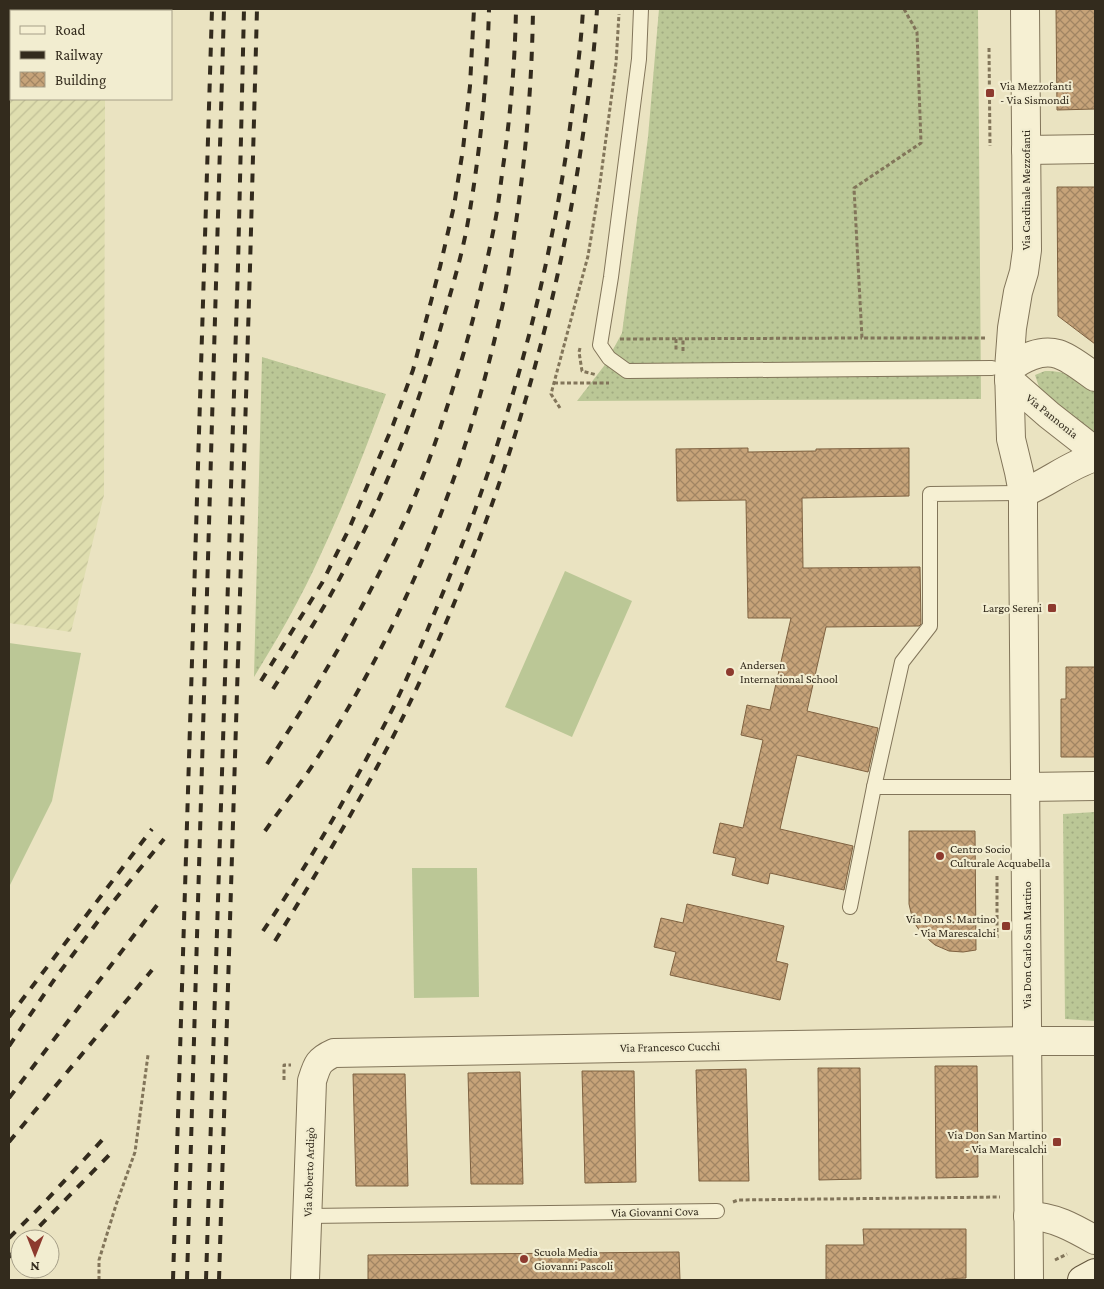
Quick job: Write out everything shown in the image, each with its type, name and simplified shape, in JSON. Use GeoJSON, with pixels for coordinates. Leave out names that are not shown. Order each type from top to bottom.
{"type":"FeatureCollection","features":[{"type":"Feature","properties":{"kind":"street","name":"Via Cardinale Mezzofanti"},"geometry":{"type":"LineString","coordinates":[[1022,494],[1011,439],[1004,372],[1018,292],[1026,260],[1025,9]]}},
{"type":"Feature","properties":{"kind":"street"},"geometry":{"type":"LineString","coordinates":[[1026,150],[1095,149]]}},
{"type":"Feature","properties":{"kind":"street"},"geometry":{"type":"LineString","coordinates":[[1004,372],[1024,358],[1040,354],[1057,354],[1080,366],[1095,377]]}},
{"type":"Feature","properties":{"kind":"street","name":"Via Pannonia"},"geometry":{"type":"LineString","coordinates":[[1004,372],[1050,415],[1095,451]]}},
{"type":"Feature","properties":{"kind":"street"},"geometry":{"type":"LineString","coordinates":[[1022,494],[1065,470],[1095,457]]}},
{"type":"Feature","properties":{"kind":"street","name":"Via Don Carlo San Martino"},"geometry":{"type":"LineString","coordinates":[[1022,494],[1029,1280]]}},
{"type":"Feature","properties":{"kind":"street"},"geometry":{"type":"LineString","coordinates":[[1026,787],[1095,786]]}},
{"type":"Feature","properties":{"kind":"street","name":"Via Francesco Cucchi"},"geometry":{"type":"LineString","coordinates":[[317,1065],[324,1057],[334,1053],[1095,1041]]}},
{"type":"Feature","properties":{"kind":"street","name":"Via Roberto Ardigò"},"geometry":{"type":"LineString","coordinates":[[306,1280],[312,1080],[317,1065]]}},
{"type":"Feature","properties":{"kind":"street"},"geometry":{"type":"LineString","coordinates":[[1028,1216],[1043,1217],[1059,1222],[1095,1240]]}},
{"type":"Feature","properties":{"kind":"street"},"geometry":{"type":"LineString","coordinates":[[1082,1280],[1095,1274]]}},
{"type":"Feature","properties":{"kind":"lane"},"geometry":{"type":"LineString","coordinates":[[641,9],[639,59],[611,277],[600,345],[609,358],[628,371],[1004,372]]}},
{"type":"Feature","properties":{"kind":"lane"},"geometry":{"type":"LineString","coordinates":[[850,907],[902,662],[930,626],[930,494],[1022,494]]}},
{"type":"Feature","properties":{"kind":"lane"},"geometry":{"type":"LineString","coordinates":[[874,787],[1026,787]]}},
{"type":"Feature","properties":{"kind":"lane","name":"Via Giovanni Cova"},"geometry":{"type":"LineString","coordinates":[[308,1216],[717,1211]]}},
{"type":"Feature","properties":{"kind":"path"},"geometry":{"type":"LineString","coordinates":[[560,408],[551,394],[588,256],[616,63],[620,9]]}},
{"type":"Feature","properties":{"kind":"path"},"geometry":{"type":"LineString","coordinates":[[862,338],[854,188],[922,143],[917,32],[904,9]]}},
{"type":"Feature","properties":{"kind":"path"},"geometry":{"type":"LineString","coordinates":[[989,48],[990,146]]}},
{"type":"Feature","properties":{"kind":"path"},"geometry":{"type":"LineString","coordinates":[[616,339],[992,338]]}},
{"type":"Feature","properties":{"kind":"path"},"geometry":{"type":"LineString","coordinates":[[997,876],[997,938]]}},
{"type":"Feature","properties":{"kind":"path"},"geometry":{"type":"LineString","coordinates":[[99,1280],[99,1260],[135,1152],[148,1054]]}},
{"type":"Feature","properties":{"kind":"path","name":"Via Giovanni Cova"},"geometry":{"type":"LineString","coordinates":[[717,1211],[738,1200],[1000,1197]]}},
{"type":"Feature","properties":{"kind":"green space"},"geometry":{"type":"Polygon","coordinates":[[[9,9],[105,9],[10,10],[10,100],[105,100],[104,495],[71,632],[9,623],[9,9]]]}},
{"type":"Feature","properties":{"kind":"green space"},"geometry":{"type":"Polygon","coordinates":[[[659,9],[978,9],[981,399],[577,401],[604,366],[622,333],[648,137],[659,9]]]}},
{"type":"Feature","properties":{"kind":"green space"},"geometry":{"type":"Polygon","coordinates":[[[262,357],[386,394],[355,475],[320,556],[289,618],[254,677],[262,357]]]}},
{"type":"Feature","properties":{"kind":"green space"},"geometry":{"type":"Polygon","coordinates":[[[1045,371],[1060,372],[1072,376],[1095,392],[1095,439],[1040,390],[1035,375],[1045,371]]]}},
{"type":"Feature","properties":{"kind":"green space"},"geometry":{"type":"Polygon","coordinates":[[[565,571],[632,601],[572,737],[505,707],[565,571]]]}},
{"type":"Feature","properties":{"kind":"green space"},"geometry":{"type":"Polygon","coordinates":[[[9,643],[81,653],[52,801],[9,887],[9,643]]]}},
{"type":"Feature","properties":{"kind":"green space"},"geometry":{"type":"Polygon","coordinates":[[[1095,812],[1095,1021],[1065,1019],[1063,814],[1095,812]]]}},
{"type":"Feature","properties":{"kind":"green space"},"geometry":{"type":"Polygon","coordinates":[[[412,868],[477,868],[479,997],[414,998],[412,868]]]}},
{"type":"Feature","properties":{"kind":"building"},"geometry":{"type":"Polygon","coordinates":[[[1056,9],[1095,9],[1095,109],[1057,110],[1056,9]]]}},
{"type":"Feature","properties":{"kind":"building"},"geometry":{"type":"Polygon","coordinates":[[[1057,187],[1095,187],[1095,344],[1058,316],[1057,187]]]}},
{"type":"Feature","properties":{"kind":"building"},"geometry":{"type":"Polygon","coordinates":[[[748,448],[748,452],[909,448],[909,496],[802,498],[803,568],[920,567],[921,624],[919,626],[826,627],[807,711],[878,728],[868,772],[797,755],[780,829],[853,846],[844,890],[770,873],[768,884],[732,875],[736,858],[713,853],[720,823],[743,828],[763,740],[741,735],[747,705],[770,710],[791,618],[748,618],[746,500],[677,501],[676,449],[748,448]]]}},
{"type":"Feature","properties":{"kind":"building"},"geometry":{"type":"Polygon","coordinates":[[[1066,667],[1095,667],[1095,757],[1061,757],[1061,699],[1066,699],[1066,667]]]}},
{"type":"Feature","properties":{"kind":"building"},"geometry":{"type":"Polygon","coordinates":[[[909,831],[975,831],[976,950],[963,952],[949,951],[935,945],[922,934],[913,921],[909,904],[909,831]]]}},
{"type":"Feature","properties":{"kind":"building"},"geometry":{"type":"Polygon","coordinates":[[[687,904],[784,926],[776,961],[788,964],[780,1000],[670,975],[676,952],[654,947],[661,918],[683,923],[687,904]]]}},
{"type":"Feature","properties":{"kind":"building"},"geometry":{"type":"Polygon","coordinates":[[[935,1066],[977,1066],[978,1177],[936,1178],[935,1066]]]}},
{"type":"Feature","properties":{"kind":"building"},"geometry":{"type":"Polygon","coordinates":[[[818,1068],[860,1068],[861,1179],[819,1180],[818,1068]]]}},
{"type":"Feature","properties":{"kind":"building"},"geometry":{"type":"Polygon","coordinates":[[[746,1069],[749,1181],[699,1181],[696,1070],[746,1069]]]}},
{"type":"Feature","properties":{"kind":"building"},"geometry":{"type":"Polygon","coordinates":[[[582,1071],[634,1071],[636,1182],[585,1183],[582,1071]]]}},
{"type":"Feature","properties":{"kind":"building"},"geometry":{"type":"Polygon","coordinates":[[[520,1072],[523,1184],[471,1184],[468,1073],[520,1072]]]}},
{"type":"Feature","properties":{"kind":"building"},"geometry":{"type":"Polygon","coordinates":[[[353,1074],[405,1074],[408,1186],[356,1186],[353,1074]]]}},
{"type":"Feature","properties":{"kind":"building"},"geometry":{"type":"Polygon","coordinates":[[[863,1229],[966,1229],[966,1278],[945,1280],[826,1280],[826,1245],[864,1245],[863,1229]]]}},
{"type":"Feature","properties":{"kind":"building"},"geometry":{"type":"Polygon","coordinates":[[[679,1252],[680,1280],[368,1280],[368,1255],[679,1252]]]}},
{"type":"Feature","properties":{"kind":"railway"},"geometry":{"type":"LineString","coordinates":[[173,1280],[212,9]]}},
{"type":"Feature","properties":{"kind":"railway"},"geometry":{"type":"LineString","coordinates":[[187,1280],[224,9]]}},
{"type":"Feature","properties":{"kind":"railway"},"geometry":{"type":"LineString","coordinates":[[206,1280],[238,266],[244,9]]}},
{"type":"Feature","properties":{"kind":"railway"},"geometry":{"type":"LineString","coordinates":[[219,1280],[257,9]]}},
{"type":"Feature","properties":{"kind":"railway"},"geometry":{"type":"LineString","coordinates":[[261,681],[322,583],[349,529],[393,425],[413,370],[454,206],[470,86],[474,9]]}},
{"type":"Feature","properties":{"kind":"railway"},"geometry":{"type":"LineString","coordinates":[[273,689],[332,592],[378,502],[402,443],[433,353],[459,263],[472,200],[487,64],[489,9]]}},
{"type":"Feature","properties":{"kind":"railway"},"geometry":{"type":"LineString","coordinates":[[267,764],[324,674],[359,613],[414,499],[440,427],[474,316],[496,216],[510,113],[516,9]]}},
{"type":"Feature","properties":{"kind":"railway"},"geometry":{"type":"LineString","coordinates":[[265,831],[314,763],[346,712],[376,658],[403,604],[427,548],[469,434],[486,375],[505,295],[510,262],[528,119],[533,9]]}},
{"type":"Feature","properties":{"kind":"railway"},"geometry":{"type":"LineString","coordinates":[[263,931],[331,822],[393,708],[442,595],[485,481],[521,365],[549,247],[570,127],[583,9]]}},
{"type":"Feature","properties":{"kind":"railway"},"geometry":{"type":"LineString","coordinates":[[275,941],[341,831],[402,719],[433,653],[487,519],[531,380],[565,239],[587,108],[597,9]]}},
{"type":"Feature","properties":{"kind":"railway"},"geometry":{"type":"LineString","coordinates":[[9,1017],[152,829]]}},
{"type":"Feature","properties":{"kind":"railway"},"geometry":{"type":"LineString","coordinates":[[9,1046],[56,977],[108,908],[164,839]]}},
{"type":"Feature","properties":{"kind":"railway"},"geometry":{"type":"LineString","coordinates":[[9,1098],[158,904]]}},
{"type":"Feature","properties":{"kind":"railway"},"geometry":{"type":"LineString","coordinates":[[9,1142],[152,970]]}},
{"type":"Feature","properties":{"kind":"railway"},"geometry":{"type":"LineString","coordinates":[[9,1238],[104,1138]]}},
{"type":"Feature","properties":{"kind":"railway"},"geometry":{"type":"LineString","coordinates":[[37,1229],[115,1149]]}},
{"type":"Feature","properties":{"kind":"place","name":"Via Mezzofanti - Via Sismondi"},"geometry":{"type":"Point","coordinates":[990,93]}},
{"type":"Feature","properties":{"kind":"place","name":"Largo Sereni"},"geometry":{"type":"Point","coordinates":[1052,608]}},
{"type":"Feature","properties":{"kind":"place","name":"Andersen International School"},"geometry":{"type":"Point","coordinates":[730,672]}},
{"type":"Feature","properties":{"kind":"place","name":"Centro Socio Culturale Acquabella"},"geometry":{"type":"Point","coordinates":[940,856]}},
{"type":"Feature","properties":{"kind":"place","name":"Via Don S. Martino - Via Marescalchi"},"geometry":{"type":"Point","coordinates":[1006,926]}},
{"type":"Feature","properties":{"kind":"place","name":"Via Don San Martino - Via Marescalchi"},"geometry":{"type":"Point","coordinates":[1057,1142]}},
{"type":"Feature","properties":{"kind":"place","name":"Scuola Media Giovanni Pascoli"},"geometry":{"type":"Point","coordinates":[524,1259]}}]}
